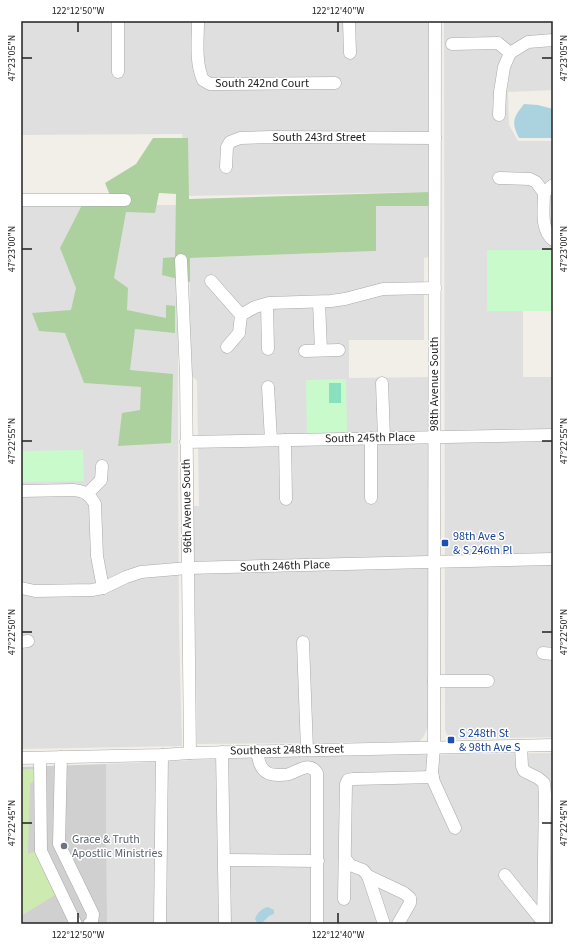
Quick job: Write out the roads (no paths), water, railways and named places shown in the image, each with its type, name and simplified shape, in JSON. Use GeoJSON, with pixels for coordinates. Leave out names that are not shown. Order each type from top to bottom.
{"type":"FeatureCollection","features":[{"type":"Feature","properties":{"kind":"street"},"geometry":{"type":"LineString","coordinates":[[118,21],[118,72]]}},
{"type":"Feature","properties":{"kind":"street","name":"South 242nd Court"},"geometry":{"type":"LineString","coordinates":[[198,21],[199,73],[202,80],[210,84],[335,83]]}},
{"type":"Feature","properties":{"kind":"street"},"geometry":{"type":"LineString","coordinates":[[349,21],[350,53]]}},
{"type":"Feature","properties":{"kind":"street","name":"98th Avenue South"},"geometry":{"type":"LineString","coordinates":[[433,776],[435,21]]}},
{"type":"Feature","properties":{"kind":"street"},"geometry":{"type":"LineString","coordinates":[[499,115],[500,92],[504,67],[510,53],[528,42],[553,40]]}},
{"type":"Feature","properties":{"kind":"street"},"geometry":{"type":"LineString","coordinates":[[452,44],[498,43],[510,53]]}},
{"type":"Feature","properties":{"kind":"street","name":"South 243rd Street"},"geometry":{"type":"LineString","coordinates":[[226,167],[227,147],[230,142],[240,138],[435,138]]}},
{"type":"Feature","properties":{"kind":"street"},"geometry":{"type":"LineString","coordinates":[[499,178],[530,179],[548,189],[544,224],[548,234],[553,240]]}},
{"type":"Feature","properties":{"kind":"street"},"geometry":{"type":"LineString","coordinates":[[21,200],[125,200]]}},
{"type":"Feature","properties":{"kind":"street","name":"96th Avenue South"},"geometry":{"type":"LineString","coordinates":[[181,260],[185,384],[190,753]]}},
{"type":"Feature","properties":{"kind":"street"},"geometry":{"type":"LineString","coordinates":[[211,282],[240,315],[239,333],[227,348]]}},
{"type":"Feature","properties":{"kind":"street"},"geometry":{"type":"LineString","coordinates":[[240,315],[255,307],[267,304],[319,302],[345,299],[383,289],[434,288]]}},
{"type":"Feature","properties":{"kind":"street"},"geometry":{"type":"LineString","coordinates":[[319,302],[321,350]]}},
{"type":"Feature","properties":{"kind":"street"},"geometry":{"type":"LineString","coordinates":[[267,304],[268,349]]}},
{"type":"Feature","properties":{"kind":"street"},"geometry":{"type":"LineString","coordinates":[[305,351],[338,350]]}},
{"type":"Feature","properties":{"kind":"street"},"geometry":{"type":"LineString","coordinates":[[382,383],[384,438]]}},
{"type":"Feature","properties":{"kind":"street"},"geometry":{"type":"LineString","coordinates":[[268,387],[271,440]]}},
{"type":"Feature","properties":{"kind":"street","name":"South 245th Place"},"geometry":{"type":"LineString","coordinates":[[186,442],[553,435]]}},
{"type":"Feature","properties":{"kind":"street"},"geometry":{"type":"LineString","coordinates":[[371,438],[371,498]]}},
{"type":"Feature","properties":{"kind":"street"},"geometry":{"type":"LineString","coordinates":[[284,440],[286,499]]}},
{"type":"Feature","properties":{"kind":"street"},"geometry":{"type":"LineString","coordinates":[[87,494],[101,480],[102,466]]}},
{"type":"Feature","properties":{"kind":"street"},"geometry":{"type":"LineString","coordinates":[[21,491],[74,490],[82,491],[92,498],[95,504],[97,556],[103,588]]}},
{"type":"Feature","properties":{"kind":"street","name":"South 246th Place"},"geometry":{"type":"LineString","coordinates":[[21,588],[36,591],[92,590],[103,588],[126,577],[141,572],[188,568],[553,559]]}},
{"type":"Feature","properties":{"kind":"street"},"geometry":{"type":"LineString","coordinates":[[303,642],[307,750]]}},
{"type":"Feature","properties":{"kind":"street"},"geometry":{"type":"LineString","coordinates":[[434,681],[488,682]]}},
{"type":"Feature","properties":{"kind":"street","name":"Southeast 248th Street"},"geometry":{"type":"LineString","coordinates":[[21,758],[257,751],[553,745]]}},
{"type":"Feature","properties":{"kind":"street"},"geometry":{"type":"LineString","coordinates":[[521,746],[522,766],[524,771],[538,778],[544,783],[543,923]]}},
{"type":"Feature","properties":{"kind":"street"},"geometry":{"type":"LineString","coordinates":[[257,751],[258,761],[263,771],[273,775],[289,774],[298,769],[308,767],[315,770],[317,773],[317,924]]}},
{"type":"Feature","properties":{"kind":"street"},"geometry":{"type":"LineString","coordinates":[[222,752],[226,924]]}},
{"type":"Feature","properties":{"kind":"street"},"geometry":{"type":"LineString","coordinates":[[160,924],[162,755]]}},
{"type":"Feature","properties":{"kind":"street"},"geometry":{"type":"LineString","coordinates":[[61,757],[59,844],[93,914],[92,922],[89,924]]}},
{"type":"Feature","properties":{"kind":"street"},"geometry":{"type":"LineString","coordinates":[[40,758],[41,851],[76,924]]}},
{"type":"Feature","properties":{"kind":"street"},"geometry":{"type":"LineString","coordinates":[[344,899],[346,784],[348,780],[433,776],[434,782],[455,828]]}},
{"type":"Feature","properties":{"kind":"street"},"geometry":{"type":"LineString","coordinates":[[345,858],[350,865],[363,870],[368,876],[384,924]]}},
{"type":"Feature","properties":{"kind":"street"},"geometry":{"type":"LineString","coordinates":[[224,860],[318,861]]}},
{"type":"Feature","properties":{"kind":"street"},"geometry":{"type":"LineString","coordinates":[[504,875],[543,923]]}},
{"type":"Feature","properties":{"kind":"street"},"geometry":{"type":"LineString","coordinates":[[368,876],[404,893],[410,898],[410,903],[398,924]]}},
{"type":"Feature","properties":{"kind":"water"},"geometry":{"type":"Polygon","coordinates":[[[524,104],[538,105],[553,109],[553,138],[519,138],[514,120],[524,104]]]}},
{"type":"Feature","properties":{"kind":"water"},"geometry":{"type":"Polygon","coordinates":[[[268,907],[274,910],[274,914],[269,916],[261,924],[257,923],[255,919],[257,915],[268,907]]]}},
{"type":"Feature","properties":{"kind":"place","name":"98th Ave S & S 246th Pl"},"geometry":{"type":"Point","coordinates":[445,543]}},
{"type":"Feature","properties":{"kind":"place","name":"S 248th St & 98th Ave S"},"geometry":{"type":"Point","coordinates":[451,740]}},
{"type":"Feature","properties":{"kind":"place","name":"Grace & Truth Apostlic Ministries"},"geometry":{"type":"Point","coordinates":[64,846]}}]}
